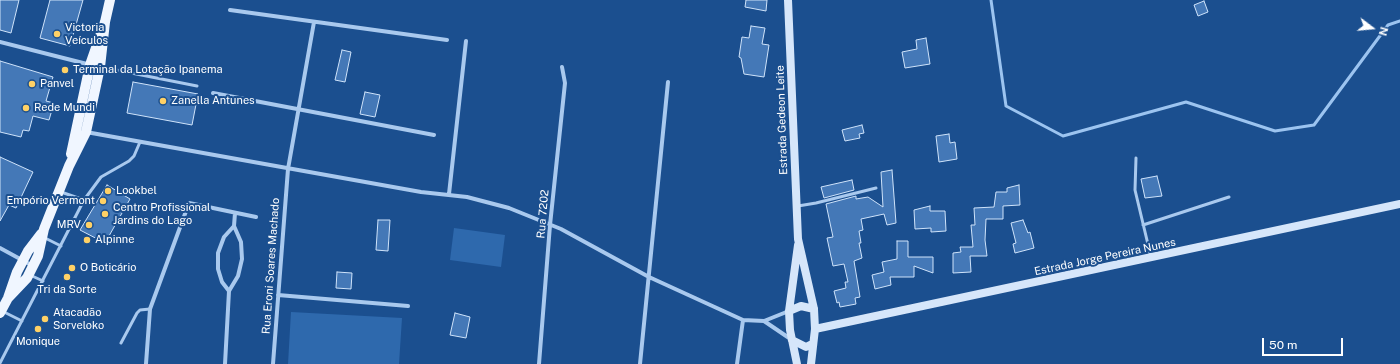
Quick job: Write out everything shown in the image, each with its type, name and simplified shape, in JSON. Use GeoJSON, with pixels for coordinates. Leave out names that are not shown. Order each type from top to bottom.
{"type":"FeatureCollection","features":[{"type":"Feature","properties":{"kind":"main road"},"geometry":{"type":"LineString","coordinates":[[70,166],[75,130],[90,65],[105,22],[110,0]]}},
{"type":"Feature","properties":{"kind":"main road"},"geometry":{"type":"LineString","coordinates":[[8,298],[31,270],[38,256],[43,233],[70,166],[86,132],[100,67],[105,22]]}},
{"type":"Feature","properties":{"kind":"main road"},"geometry":{"type":"LineString","coordinates":[[1,312],[8,298],[17,272],[43,233]]}},
{"type":"Feature","properties":{"kind":"street","name":"Estrada Gedeon Leite"},"geometry":{"type":"LineString","coordinates":[[788,0],[798,239],[789,310],[792,340],[797,364]]}},
{"type":"Feature","properties":{"kind":"street"},"geometry":{"type":"LineString","coordinates":[[230,10],[447,40]]}},
{"type":"Feature","properties":{"kind":"street","name":"Rua Eroni Soares Machado"},"geometry":{"type":"LineString","coordinates":[[273,364],[288,169],[314,22]]}},
{"type":"Feature","properties":{"kind":"street"},"geometry":{"type":"LineString","coordinates":[[0,42],[100,67]]}},
{"type":"Feature","properties":{"kind":"street"},"geometry":{"type":"LineString","coordinates":[[449,194],[466,42]]}},
{"type":"Feature","properties":{"kind":"street","name":"Rua 7202"},"geometry":{"type":"LineString","coordinates":[[539,364],[550,225],[565,83],[562,66]]}},
{"type":"Feature","properties":{"kind":"street"},"geometry":{"type":"LineString","coordinates":[[640,364],[668,82]]}},
{"type":"Feature","properties":{"kind":"street"},"geometry":{"type":"LineString","coordinates":[[213,93],[434,134]]}},
{"type":"Feature","properties":{"kind":"street"},"geometry":{"type":"LineString","coordinates":[[75,130],[421,192],[449,194],[509,208],[550,225],[649,277],[743,320],[764,322],[806,347],[812,344]]}},
{"type":"Feature","properties":{"kind":"street"},"geometry":{"type":"LineString","coordinates":[[146,364],[150,309],[189,204],[256,217]]}},
{"type":"Feature","properties":{"kind":"street","name":"Estrada Jorge Pereira Nunes"},"geometry":{"type":"LineString","coordinates":[[814,329],[1400,204]]}},
{"type":"Feature","properties":{"kind":"street"},"geometry":{"type":"LineString","coordinates":[[225,364],[229,291],[238,276],[242,259],[241,242],[234,226],[235,213]]}},
{"type":"Feature","properties":{"kind":"street"},"geometry":{"type":"LineString","coordinates":[[229,291],[222,282],[218,269],[218,253],[224,237],[234,226]]}},
{"type":"Feature","properties":{"kind":"street","name":"Estrada Gedeon Leite"},"geometry":{"type":"LineString","coordinates":[[798,239],[814,309],[811,364]]}},
{"type":"Feature","properties":{"kind":"street"},"geometry":{"type":"LineString","coordinates":[[0,248],[23,261],[31,270]]}},
{"type":"Feature","properties":{"kind":"street"},"geometry":{"type":"LineString","coordinates":[[278,295],[408,306]]}},
{"type":"Feature","properties":{"kind":"street"},"geometry":{"type":"LineString","coordinates":[[764,322],[789,310],[802,306],[814,309]]}},
{"type":"Feature","properties":{"kind":"street"},"geometry":{"type":"LineString","coordinates":[[737,364],[743,320]]}},
{"type":"Feature","properties":{"kind":"lane"},"geometry":{"type":"LineString","coordinates":[[100,67],[197,86]]}},
{"type":"Feature","properties":{"kind":"lane"},"geometry":{"type":"LineString","coordinates":[[0,363],[84,200],[101,178],[129,161],[134,156],[140,142]]}},
{"type":"Feature","properties":{"kind":"lane"},"geometry":{"type":"LineString","coordinates":[[1136,158],[1135,190],[1152,258]]}},
{"type":"Feature","properties":{"kind":"lane"},"geometry":{"type":"LineString","coordinates":[[797,206],[816,203],[876,188]]}},
{"type":"Feature","properties":{"kind":"lane"},"geometry":{"type":"LineString","coordinates":[[59,192],[84,200]]}},
{"type":"Feature","properties":{"kind":"lane"},"geometry":{"type":"LineString","coordinates":[[1143,225],[1229,197]]}},
{"type":"Feature","properties":{"kind":"lane"},"geometry":{"type":"LineString","coordinates":[[43,233],[61,246]]}},
{"type":"Feature","properties":{"kind":"lane"},"geometry":{"type":"LineString","coordinates":[[31,270],[42,281]]}},
{"type":"Feature","properties":{"kind":"lane"},"geometry":{"type":"LineString","coordinates":[[121,343],[137,313],[140,310],[150,309]]}},
{"type":"Feature","properties":{"kind":"lane"},"geometry":{"type":"LineString","coordinates":[[1,312],[22,321]]}},
{"type":"Feature","properties":{"kind":"shaded area"},"geometry":{"type":"Polygon","coordinates":[[[454,228],[505,235],[501,267],[450,260],[454,228]]]}},
{"type":"Feature","properties":{"kind":"shaded area"},"geometry":{"type":"Polygon","coordinates":[[[291,312],[402,318],[399,364],[288,364],[291,312]]]}},
{"type":"Feature","properties":{"kind":"building"},"geometry":{"type":"Polygon","coordinates":[[[0,0],[19,0],[11,33],[0,30],[0,0]]]}},
{"type":"Feature","properties":{"kind":"building"},"geometry":{"type":"Polygon","coordinates":[[[50,0],[83,0],[70,46],[40,38],[50,0]]]}},
{"type":"Feature","properties":{"kind":"building"},"geometry":{"type":"Polygon","coordinates":[[[746,0],[767,0],[766,11],[745,7],[746,0]]]}},
{"type":"Feature","properties":{"kind":"building"},"geometry":{"type":"Polygon","coordinates":[[[1204,1],[1208,12],[1198,16],[1194,5],[1204,1]]]}},
{"type":"Feature","properties":{"kind":"building"},"geometry":{"type":"Polygon","coordinates":[[[751,26],[765,28],[762,44],[769,45],[764,77],[744,74],[741,58],[739,57],[742,37],[749,38],[751,26]]]}},
{"type":"Feature","properties":{"kind":"building"},"geometry":{"type":"Polygon","coordinates":[[[926,38],[930,64],[905,68],[902,52],[917,49],[916,40],[926,38]]]}},
{"type":"Feature","properties":{"kind":"building"},"geometry":{"type":"Polygon","coordinates":[[[342,50],[351,52],[345,82],[335,80],[342,50]]]}},
{"type":"Feature","properties":{"kind":"building"},"geometry":{"type":"Polygon","coordinates":[[[0,61],[53,77],[46,101],[54,103],[49,120],[33,116],[29,131],[23,130],[21,137],[0,132],[0,61]]]}},
{"type":"Feature","properties":{"kind":"building","name":"Zanella Antunes"},"geometry":{"type":"Polygon","coordinates":[[[133,82],[198,94],[192,125],[127,113],[133,82]]]}},
{"type":"Feature","properties":{"kind":"building"},"geometry":{"type":"Polygon","coordinates":[[[365,92],[380,95],[375,117],[360,114],[365,92]]]}},
{"type":"Feature","properties":{"kind":"building"},"geometry":{"type":"Polygon","coordinates":[[[862,125],[864,133],[859,134],[860,138],[845,141],[842,130],[862,125]]]}},
{"type":"Feature","properties":{"kind":"building"},"geometry":{"type":"Polygon","coordinates":[[[949,134],[950,143],[955,142],[957,159],[939,162],[936,136],[949,134]]]}},
{"type":"Feature","properties":{"kind":"building"},"geometry":{"type":"Polygon","coordinates":[[[0,157],[33,172],[16,208],[9,205],[0,221],[0,157]]]}},
{"type":"Feature","properties":{"kind":"building"},"geometry":{"type":"Polygon","coordinates":[[[892,170],[896,223],[887,225],[884,214],[861,219],[863,230],[859,231],[861,243],[859,243],[862,258],[854,261],[860,297],[855,298],[856,304],[840,307],[839,302],[837,303],[834,291],[846,288],[845,282],[848,282],[844,264],[833,266],[827,238],[833,237],[826,204],[856,196],[856,199],[868,197],[883,207],[881,172],[892,170]]]}},
{"type":"Feature","properties":{"kind":"building"},"geometry":{"type":"Polygon","coordinates":[[[1157,176],[1162,196],[1145,198],[1141,179],[1157,176]]]}},
{"type":"Feature","properties":{"kind":"building"},"geometry":{"type":"Polygon","coordinates":[[[852,180],[854,190],[824,198],[821,187],[852,180]]]}},
{"type":"Feature","properties":{"kind":"building","name":"Centro Profissional Jardins do Lago"},"geometry":{"type":"Polygon","coordinates":[[[107,185],[130,199],[105,243],[80,230],[107,185]]]}},
{"type":"Feature","properties":{"kind":"building"},"geometry":{"type":"Polygon","coordinates":[[[1019,185],[1020,205],[1003,206],[1003,219],[986,219],[985,240],[987,256],[970,256],[971,272],[953,273],[953,253],[961,252],[960,247],[973,247],[971,225],[975,225],[974,208],[994,207],[996,192],[1007,192],[1007,188],[1019,185]]]}},
{"type":"Feature","properties":{"kind":"building"},"geometry":{"type":"Polygon","coordinates":[[[930,206],[930,211],[945,211],[946,231],[931,232],[931,228],[915,229],[914,210],[930,206]]]}},
{"type":"Feature","properties":{"kind":"building"},"geometry":{"type":"Polygon","coordinates":[[[378,220],[390,220],[388,251],[376,250],[378,220]]]}},
{"type":"Feature","properties":{"kind":"building"},"geometry":{"type":"Polygon","coordinates":[[[1023,220],[1028,233],[1030,232],[1034,248],[1015,253],[1013,244],[1016,243],[1011,223],[1023,220]]]}},
{"type":"Feature","properties":{"kind":"building"},"geometry":{"type":"Polygon","coordinates":[[[897,241],[908,241],[908,257],[933,257],[933,273],[914,266],[914,277],[890,277],[891,285],[875,289],[872,275],[884,272],[882,262],[897,259],[897,241]]]}},
{"type":"Feature","properties":{"kind":"building"},"geometry":{"type":"Polygon","coordinates":[[[337,272],[352,273],[351,289],[336,288],[337,272]]]}},
{"type":"Feature","properties":{"kind":"building"},"geometry":{"type":"Polygon","coordinates":[[[455,313],[470,317],[466,338],[450,335],[455,313]]]}},
{"type":"Feature","properties":{"kind":"waterway"},"geometry":{"type":"LineString","coordinates":[[991,0],[1006,106],[1063,136],[1186,102],[1275,131],[1314,125],[1388,25],[1400,21]]}},
{"type":"Feature","properties":{"kind":"place","name":"Victoria Veículos"},"geometry":{"type":"Point","coordinates":[57,34]}},
{"type":"Feature","properties":{"kind":"place","name":"Terminal da Lotação Ipanema"},"geometry":{"type":"Point","coordinates":[65,70]}},
{"type":"Feature","properties":{"kind":"place","name":"Panvel"},"geometry":{"type":"Point","coordinates":[32,84]}},
{"type":"Feature","properties":{"kind":"place","name":"Zanella Antunes"},"geometry":{"type":"Point","coordinates":[163,101]}},
{"type":"Feature","properties":{"kind":"place","name":"Rede Mundi"},"geometry":{"type":"Point","coordinates":[26,108]}},
{"type":"Feature","properties":{"kind":"place","name":"Lookbel"},"geometry":{"type":"Point","coordinates":[108,191]}},
{"type":"Feature","properties":{"kind":"place","name":"Empório Vermont"},"geometry":{"type":"Point","coordinates":[103,201]}},
{"type":"Feature","properties":{"kind":"place","name":"Centro Profissional Jardins do Lago"},"geometry":{"type":"Point","coordinates":[105,214]}},
{"type":"Feature","properties":{"kind":"place","name":"MRV"},"geometry":{"type":"Point","coordinates":[89,225]}},
{"type":"Feature","properties":{"kind":"place","name":"Alpinne"},"geometry":{"type":"Point","coordinates":[87,240]}},
{"type":"Feature","properties":{"kind":"place","name":"O Boticário"},"geometry":{"type":"Point","coordinates":[72,268]}},
{"type":"Feature","properties":{"kind":"place","name":"Tri da Sorte"},"geometry":{"type":"Point","coordinates":[67,277]}},
{"type":"Feature","properties":{"kind":"place","name":"Atacadão Sorveloko"},"geometry":{"type":"Point","coordinates":[45,319]}},
{"type":"Feature","properties":{"kind":"place","name":"Monique"},"geometry":{"type":"Point","coordinates":[38,329]}}]}
